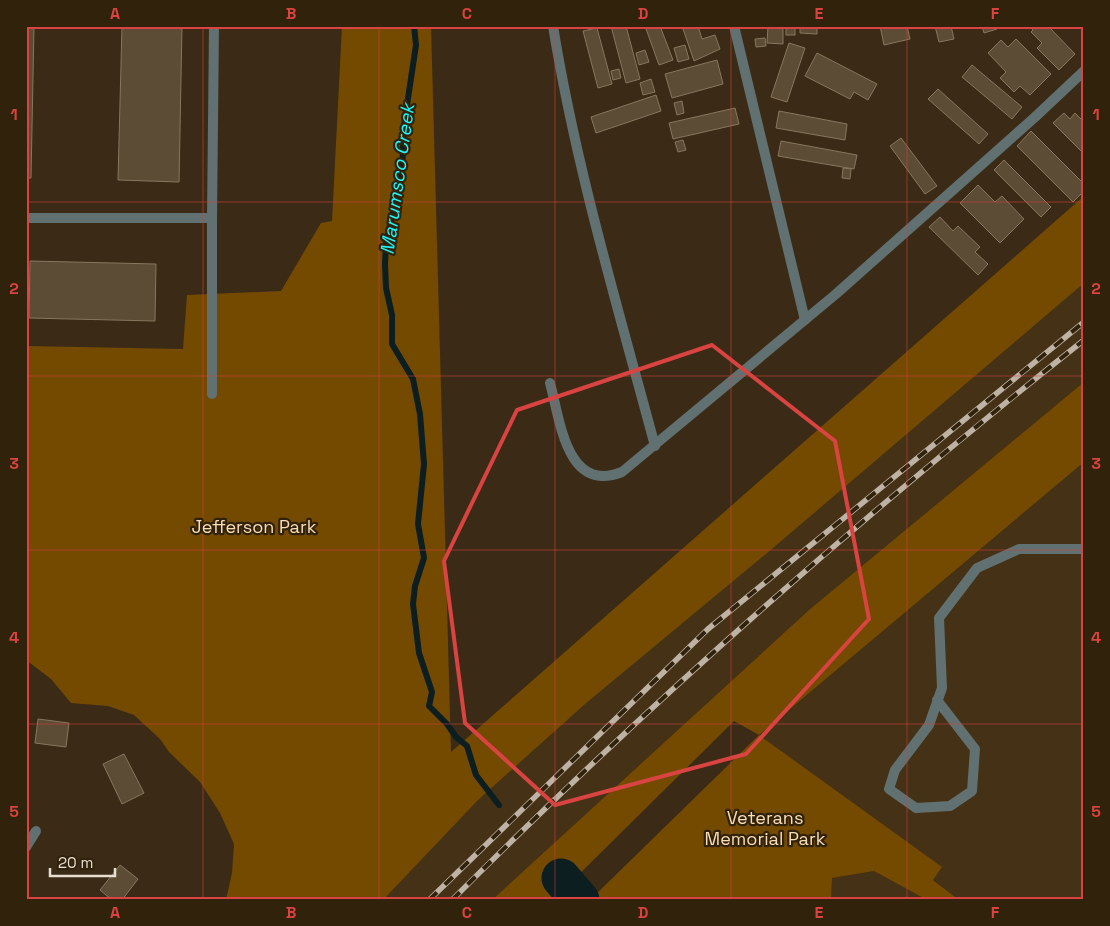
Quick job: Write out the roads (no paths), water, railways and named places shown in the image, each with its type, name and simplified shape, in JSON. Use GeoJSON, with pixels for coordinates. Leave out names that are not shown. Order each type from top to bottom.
{"type":"FeatureCollection","features":[{"type":"Feature","properties":{"kind":"street"},"geometry":{"type":"LineString","coordinates":[[212,394],[214,26]]}},
{"type":"Feature","properties":{"kind":"street"},"geometry":{"type":"LineString","coordinates":[[553,26],[559,66],[604,256],[655,446]]}},
{"type":"Feature","properties":{"kind":"street"},"geometry":{"type":"LineString","coordinates":[[734,26],[805,320]]}},
{"type":"Feature","properties":{"kind":"street"},"geometry":{"type":"LineString","coordinates":[[550,383],[567,447],[573,460],[583,470],[597,475],[617,474],[630,468],[805,320],[1084,72]]}},
{"type":"Feature","properties":{"kind":"street"},"geometry":{"type":"LineString","coordinates":[[26,218],[212,218]]}},
{"type":"Feature","properties":{"kind":"street"},"geometry":{"type":"LineString","coordinates":[[937,700],[975,749],[972,791],[950,806],[916,808],[889,789],[895,770],[929,725],[937,700],[942,688],[939,618],[976,568],[1020,549],[1084,549]]}},
{"type":"Feature","properties":{"kind":"street"},"geometry":{"type":"LineString","coordinates":[[26,847],[36,830]]}},
{"type":"Feature","properties":{"kind":"waterway","name":"Marumsco Creek"},"geometry":{"type":"LineString","coordinates":[[414,26],[416,45],[404,125],[402,172],[386,243],[385,264],[386,288],[392,315],[392,344],[413,379],[420,414],[424,464],[418,524],[424,558],[415,586],[413,604],[419,653],[432,692],[429,706],[447,724],[456,737],[467,746],[476,775],[499,805]]}},
{"type":"Feature","properties":{"kind":"waterway","name":"Marumsco Creek"},"geometry":{"type":"LineString","coordinates":[[561,878],[580,900]]}},
{"type":"Feature","properties":{"kind":"railway"},"geometry":{"type":"LineString","coordinates":[[429,900],[708,629],[1084,322]]}},
{"type":"Feature","properties":{"kind":"railway"},"geometry":{"type":"LineString","coordinates":[[452,900],[604,753],[760,611],[920,473],[1084,340]]}},
{"type":"Feature","properties":{"kind":"park label","name":"Jefferson Park"},"geometry":{"type":"Point","coordinates":[254,527]}},
{"type":"Feature","properties":{"kind":"park label","name":"Veterans Memorial Park"},"geometry":{"type":"Point","coordinates":[765,828]}}]}
